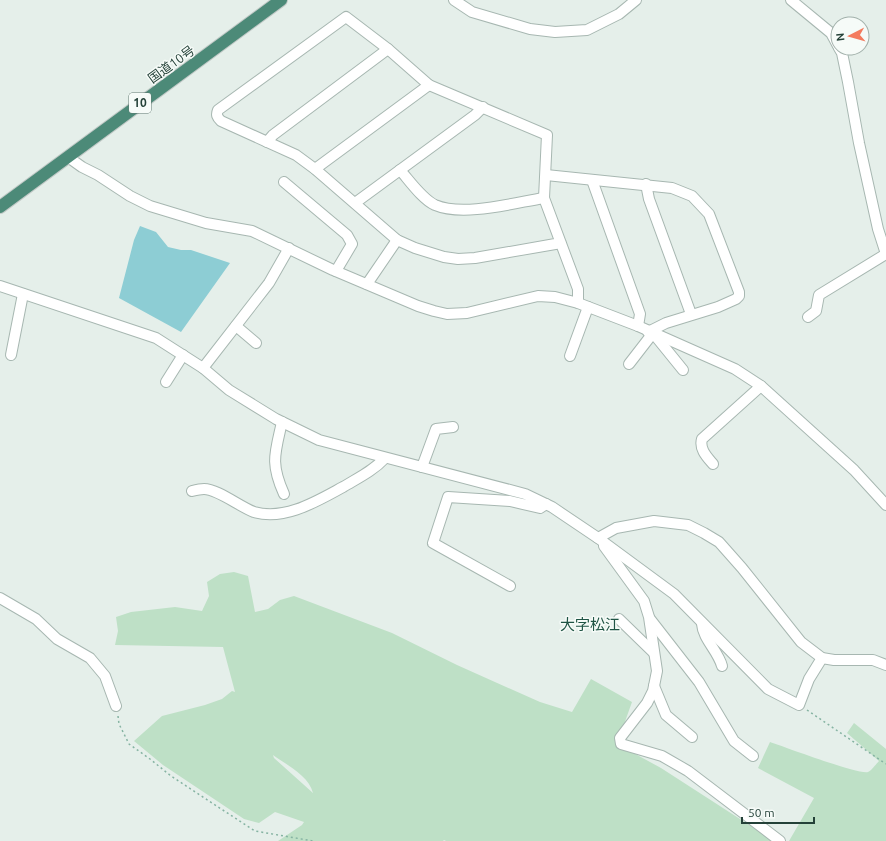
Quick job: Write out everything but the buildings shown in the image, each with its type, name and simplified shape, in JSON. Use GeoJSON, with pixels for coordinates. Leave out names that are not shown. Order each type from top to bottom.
{"type":"FeatureCollection","features":[{"type":"Feature","properties":{"kind":"highway","name":"国道10号"},"geometry":{"type":"LineString","coordinates":[[0,207],[281,0]]}},
{"type":"Feature","properties":{"kind":"street"},"geometry":{"type":"LineString","coordinates":[[454,0],[472,12],[530,29],[555,32],[587,30],[619,14],[636,0]]}},
{"type":"Feature","properties":{"kind":"street"},"geometry":{"type":"LineString","coordinates":[[791,0],[830,31]]}},
{"type":"Feature","properties":{"kind":"street"},"geometry":{"type":"LineString","coordinates":[[561,243],[475,258],[458,259],[444,257],[420,250],[397,240],[315,169],[296,155],[221,121],[218,118],[218,110],[346,17],[388,49],[429,84],[548,135],[544,198],[561,243],[578,289],[578,303]]}},
{"type":"Feature","properties":{"kind":"street"},"geometry":{"type":"LineString","coordinates":[[267,142],[273,135],[388,49]]}},
{"type":"Feature","properties":{"kind":"street"},"geometry":{"type":"LineString","coordinates":[[808,317],[816,311],[819,295],[886,254],[878,229],[859,143],[843,56]]}},
{"type":"Feature","properties":{"kind":"street"},"geometry":{"type":"LineString","coordinates":[[315,169],[429,84]]}},
{"type":"Feature","properties":{"kind":"street"},"geometry":{"type":"LineString","coordinates":[[355,203],[475,115],[483,107]]}},
{"type":"Feature","properties":{"kind":"street"},"geometry":{"type":"LineString","coordinates":[[68,157],[130,196],[150,206],[206,222],[252,231],[336,271],[418,306],[447,314],[467,313],[538,296],[555,297],[578,303],[638,326],[735,369],[761,386],[854,470],[886,504]]}},
{"type":"Feature","properties":{"kind":"street"},"geometry":{"type":"LineString","coordinates":[[400,170],[420,193],[434,204],[451,209],[469,210],[544,198]]}},
{"type":"Feature","properties":{"kind":"street"},"geometry":{"type":"LineString","coordinates":[[546,175],[646,184],[682,191],[692,196],[700,204],[709,214],[715,227],[739,292],[739,296],[736,299],[718,307],[691,314],[666,323],[651,333],[629,364]]}},
{"type":"Feature","properties":{"kind":"street"},"geometry":{"type":"LineString","coordinates":[[592,180],[640,314],[638,326]]}},
{"type":"Feature","properties":{"kind":"street"},"geometry":{"type":"LineString","coordinates":[[284,182],[347,235],[352,244],[336,271]]}},
{"type":"Feature","properties":{"kind":"street"},"geometry":{"type":"LineString","coordinates":[[646,184],[649,199],[691,314]]}},
{"type":"Feature","properties":{"kind":"street"},"geometry":{"type":"LineString","coordinates":[[367,284],[397,240]]}},
{"type":"Feature","properties":{"kind":"street"},"geometry":{"type":"LineString","coordinates":[[203,368],[269,283],[289,248]]}},
{"type":"Feature","properties":{"kind":"street"},"geometry":{"type":"LineString","coordinates":[[0,286],[156,338],[203,368],[229,390],[282,422],[319,440],[525,494],[546,504],[598,538],[674,594],[768,689],[799,705],[809,679],[822,658]]}},
{"type":"Feature","properties":{"kind":"street"},"geometry":{"type":"LineString","coordinates":[[11,355],[24,294]]}},
{"type":"Feature","properties":{"kind":"street"},"geometry":{"type":"LineString","coordinates":[[570,356],[588,307]]}},
{"type":"Feature","properties":{"kind":"street"},"geometry":{"type":"LineString","coordinates":[[236,326],[256,343]]}},
{"type":"Feature","properties":{"kind":"street"},"geometry":{"type":"LineString","coordinates":[[651,333],[683,370]]}},
{"type":"Feature","properties":{"kind":"street"},"geometry":{"type":"LineString","coordinates":[[166,382],[183,355]]}},
{"type":"Feature","properties":{"kind":"street"},"geometry":{"type":"LineString","coordinates":[[713,464],[704,453],[700,445],[702,439],[761,386]]}},
{"type":"Feature","properties":{"kind":"street"},"geometry":{"type":"LineString","coordinates":[[282,422],[274,461],[277,479],[284,494]]}},
{"type":"Feature","properties":{"kind":"street"},"geometry":{"type":"LineString","coordinates":[[422,467],[436,429],[453,427]]}},
{"type":"Feature","properties":{"kind":"street"},"geometry":{"type":"LineString","coordinates":[[192,491],[204,489],[213,491],[254,512],[274,514],[294,511],[311,505],[357,479],[376,467],[385,458]]}},
{"type":"Feature","properties":{"kind":"street"},"geometry":{"type":"LineString","coordinates":[[510,586],[433,543],[448,498],[510,501],[540,508],[546,504]]}},
{"type":"Feature","properties":{"kind":"street"},"geometry":{"type":"LineString","coordinates":[[598,538],[616,528],[654,521],[688,525],[718,542],[737,563],[801,642],[822,658],[834,660],[873,660],[886,665]]}},
{"type":"Feature","properties":{"kind":"street"},"geometry":{"type":"LineString","coordinates":[[598,538],[644,601],[649,617],[657,671],[653,691],[620,738],[621,744],[662,756],[688,771],[780,841]]}},
{"type":"Feature","properties":{"kind":"street"},"geometry":{"type":"LineString","coordinates":[[0,598],[36,619],[57,640],[90,658],[105,676],[116,706]]}},
{"type":"Feature","properties":{"kind":"street"},"geometry":{"type":"LineString","coordinates":[[649,617],[699,682],[734,740],[753,756]]}},
{"type":"Feature","properties":{"kind":"street"},"geometry":{"type":"LineString","coordinates":[[619,619],[654,653]]}},
{"type":"Feature","properties":{"kind":"street"},"geometry":{"type":"LineString","coordinates":[[701,622],[702,630],[722,666]]}},
{"type":"Feature","properties":{"kind":"street"},"geometry":{"type":"LineString","coordinates":[[654,686],[666,715],[692,737]]}},
{"type":"Feature","properties":{"kind":"path"},"geometry":{"type":"LineString","coordinates":[[799,705],[886,764]]}},
{"type":"Feature","properties":{"kind":"path"},"geometry":{"type":"LineString","coordinates":[[116,706],[119,724],[129,744],[170,776],[255,831],[313,841]]}},
{"type":"Feature","properties":{"kind":"green space"},"geometry":{"type":"Polygon","coordinates":[[[234,572],[248,576],[255,612],[268,609],[280,600],[294,596],[392,633],[457,665],[540,702],[572,712],[591,679],[632,702],[617,744],[661,768],[774,841],[278,841],[302,825],[304,822],[275,812],[259,823],[244,819],[163,765],[134,741],[162,716],[205,705],[222,699],[232,691],[235,692],[223,647],[115,645],[118,631],[116,617],[131,612],[175,607],[202,611],[209,596],[207,582],[220,574],[234,572]],[[273,755],[274,758],[313,793],[311,787],[302,776],[273,755]]]}},
{"type":"Feature","properties":{"kind":"green space"},"geometry":{"type":"Polygon","coordinates":[[[854,723],[886,749],[886,841],[789,841],[814,798],[758,768],[770,742],[837,765],[862,772],[868,772],[879,761],[847,733],[854,723]]]}},
{"type":"Feature","properties":{"kind":"water"},"geometry":{"type":"Polygon","coordinates":[[[140,226],[156,232],[168,247],[181,250],[191,250],[230,263],[181,332],[119,298],[134,240],[140,226]]]}},
{"type":"Feature","properties":{"kind":"district","name":"大字松江"},"geometry":{"type":"Point","coordinates":[590,625]}}]}
